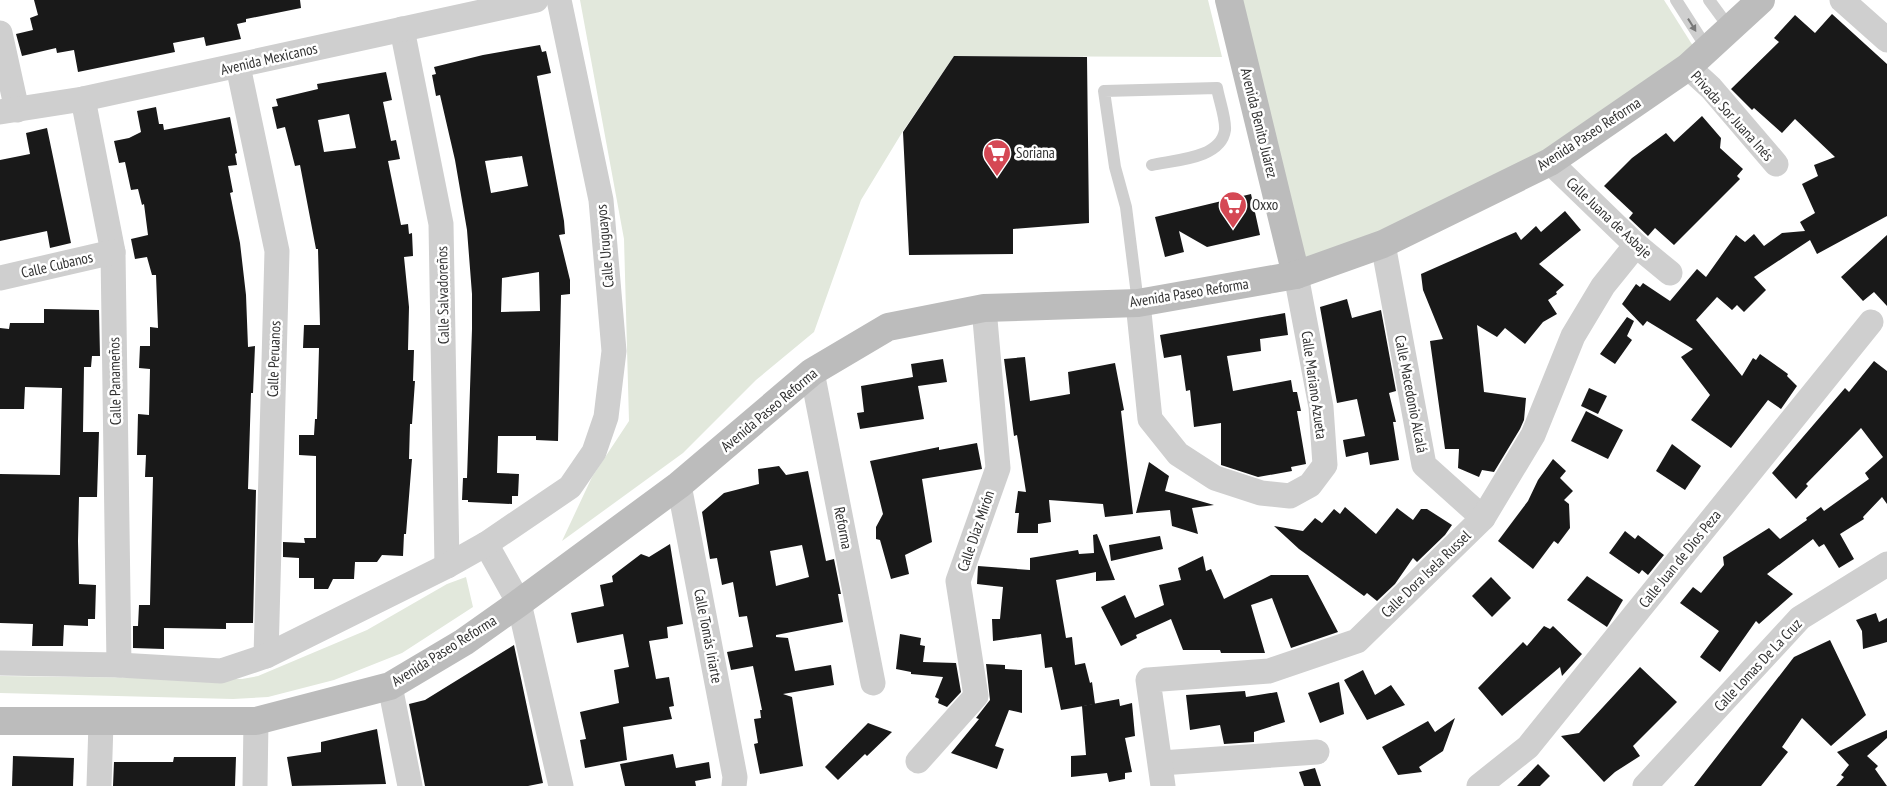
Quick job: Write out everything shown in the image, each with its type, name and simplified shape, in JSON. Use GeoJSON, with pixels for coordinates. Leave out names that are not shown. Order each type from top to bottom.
{"type":"FeatureCollection","features":[{"type":"Feature","properties":{"kind":"main road","name":"Avenida Benito Juárez"},"geometry":{"type":"LineString","coordinates":[[1229,0],[1296,275]]}},
{"type":"Feature","properties":{"kind":"main road","name":"Avenida Paseo Reforma"},"geometry":{"type":"LineString","coordinates":[[0,721],[101,723],[256,722],[390,686],[464,642],[679,485],[812,372],[888,328],[984,308],[1138,303],[1296,275],[1383,244],[1550,162],[1698,59],[1761,0]]}},
{"type":"Feature","properties":{"kind":"street","name":"Avenida Mexicanos"},"geometry":{"type":"LineString","coordinates":[[8,111],[83,99],[536,0]]}},
{"type":"Feature","properties":{"kind":"street","name":"Calle Uruguayos"},"geometry":{"type":"LineString","coordinates":[[486,544],[570,486],[594,452],[606,417],[614,350],[601,200],[559,0]]}},
{"type":"Feature","properties":{"kind":"street"},"geometry":{"type":"LineString","coordinates":[[1842,0],[1887,40]]}},
{"type":"Feature","properties":{"kind":"street","name":"Calle Salvadoreños"},"geometry":{"type":"LineString","coordinates":[[402,28],[441,224],[447,566]]}},
{"type":"Feature","properties":{"kind":"street"},"geometry":{"type":"LineString","coordinates":[[0,33],[8,111]]}},
{"type":"Feature","properties":{"kind":"street","name":"Privada Sor Juana Inés"},"geometry":{"type":"LineString","coordinates":[[1698,59],[1711,88],[1776,164]]}},
{"type":"Feature","properties":{"kind":"street","name":"Calle Peruanos"},"geometry":{"type":"LineString","coordinates":[[238,66],[277,251],[266,656]]}},
{"type":"Feature","properties":{"kind":"street","name":"Calle Panameños"},"geometry":{"type":"LineString","coordinates":[[83,99],[113,252],[120,666]]}},
{"type":"Feature","properties":{"kind":"street","name":"Calle Juana de Asbaje"},"geometry":{"type":"LineString","coordinates":[[1550,162],[1636,245],[1670,273]]}},
{"type":"Feature","properties":{"kind":"street","name":"Calle Macedonio Alcalá"},"geometry":{"type":"LineString","coordinates":[[1383,244],[1424,465],[1483,518]]}},
{"type":"Feature","properties":{"kind":"street","name":"Calle Dora Isela Russel"},"geometry":{"type":"LineString","coordinates":[[1317,752],[1162,775],[1148,680],[1269,671],[1357,641],[1483,518],[1533,435],[1574,336],[1603,286],[1636,245]]}},
{"type":"Feature","properties":{"kind":"street","name":"Calle Cubanos"},"geometry":{"type":"LineString","coordinates":[[0,278],[113,252]]}},
{"type":"Feature","properties":{"kind":"street","name":"Calle Mariano Azueta"},"geometry":{"type":"LineString","coordinates":[[1138,303],[1150,418],[1155,426],[1178,454],[1215,478],[1261,493],[1290,496],[1310,485],[1325,465],[1320,407],[1296,275]]}},
{"type":"Feature","properties":{"kind":"street","name":"Calle Díaz Mirón"},"geometry":{"type":"LineString","coordinates":[[918,761],[976,696],[958,581],[998,468],[984,308]]}},
{"type":"Feature","properties":{"kind":"street","name":"Calle Juan de Dios Peza"},"geometry":{"type":"LineString","coordinates":[[1479,786],[1528,747],[1871,322]]}},
{"type":"Feature","properties":{"kind":"street","name":"Reforma"},"geometry":{"type":"LineString","coordinates":[[812,372],[874,683]]}},
{"type":"Feature","properties":{"kind":"street","name":"Calle Tomás Iriarte"},"geometry":{"type":"LineString","coordinates":[[679,485],[735,777],[734,786]]}},
{"type":"Feature","properties":{"kind":"street"},"geometry":{"type":"LineString","coordinates":[[0,663],[222,671],[266,656],[447,566],[486,544],[519,603],[561,786]]}},
{"type":"Feature","properties":{"kind":"street","name":"Calle Lomas De La Cruz"},"geometry":{"type":"LineString","coordinates":[[1646,786],[1800,618],[1887,564]]}},
{"type":"Feature","properties":{"kind":"street"},"geometry":{"type":"LineString","coordinates":[[390,686],[410,786]]}},
{"type":"Feature","properties":{"kind":"street"},"geometry":{"type":"LineString","coordinates":[[255,786],[256,722]]}},
{"type":"Feature","properties":{"kind":"street"},"geometry":{"type":"LineString","coordinates":[[99,786],[101,723]]}},
{"type":"Feature","properties":{"kind":"lane"},"geometry":{"type":"LineString","coordinates":[[1676,0],[1698,59]]}},
{"type":"Feature","properties":{"kind":"lane"},"geometry":{"type":"LineString","coordinates":[[1709,0],[1731,30]]}},
{"type":"Feature","properties":{"kind":"lane"},"geometry":{"type":"LineString","coordinates":[[1138,303],[1126,207],[1115,167],[1104,91],[1217,88],[1225,130],[1219,144],[1206,153],[1152,165]]}},
{"type":"Feature","properties":{"kind":"shaded area"},"geometry":{"type":"Polygon","coordinates":[[[580,0],[1208,0],[1222,57],[954,56],[903,131],[861,200],[814,332],[756,380],[683,453],[562,541],[592,477],[629,421],[624,239],[580,0]]]}},
{"type":"Feature","properties":{"kind":"shaded area"},"geometry":{"type":"Polygon","coordinates":[[[1229,0],[1664,0],[1700,57],[1550,162],[1296,275],[1229,0]]]}},
{"type":"Feature","properties":{"kind":"shaded area"},"geometry":{"type":"Polygon","coordinates":[[[466,577],[473,607],[402,653],[334,680],[268,697],[233,699],[0,693],[0,676],[242,679],[258,676],[367,630],[447,584],[466,577]]]}},
{"type":"Feature","properties":{"kind":"building"},"geometry":{"type":"Polygon","coordinates":[[[34,0],[300,0],[301,8],[246,19],[246,22],[237,24],[241,39],[206,46],[204,37],[173,43],[175,52],[78,72],[74,50],[57,53],[56,48],[22,56],[16,34],[33,30],[30,18],[38,15],[34,0]]]}},
{"type":"Feature","properties":{"kind":"building"},"geometry":{"type":"Polygon","coordinates":[[[1832,14],[1887,64],[1887,216],[1817,254],[1810,240],[1754,277],[1766,290],[1744,312],[1737,305],[1732,310],[1717,297],[1696,320],[1742,376],[1753,358],[1756,360],[1760,354],[1788,374],[1787,376],[1797,386],[1781,409],[1768,400],[1731,448],[1691,420],[1710,395],[1681,357],[1693,349],[1647,321],[1643,326],[1622,304],[1636,284],[1640,287],[1643,283],[1670,301],[1697,269],[1706,277],[1736,235],[1745,242],[1754,234],[1764,246],[1782,233],[1805,231],[1800,222],[1815,213],[1802,184],[1818,176],[1814,165],[1835,157],[1795,119],[1782,133],[1754,108],[1752,110],[1731,89],[1779,42],[1774,38],[1795,15],[1815,33],[1832,14]]]}},
{"type":"Feature","properties":{"kind":"building"},"geometry":{"type":"Polygon","coordinates":[[[540,45],[542,52],[546,51],[551,73],[537,76],[564,221],[565,234],[559,235],[570,280],[570,294],[561,295],[558,441],[536,440],[536,436],[498,436],[497,473],[519,474],[518,496],[512,496],[512,504],[468,502],[468,500],[462,500],[463,478],[467,478],[472,294],[467,230],[455,160],[440,95],[436,96],[432,75],[436,74],[434,67],[483,55],[540,45]],[[522,156],[485,161],[491,193],[528,186],[522,156]],[[539,272],[502,278],[501,312],[540,311],[539,272]]]}},
{"type":"Feature","properties":{"kind":"building","name":"Soriana"},"geometry":{"type":"Polygon","coordinates":[[[954,56],[1087,57],[1089,223],[1013,229],[1013,254],[909,255],[903,132],[954,56]]]}},
{"type":"Feature","properties":{"kind":"building"},"geometry":{"type":"Polygon","coordinates":[[[386,72],[392,100],[383,102],[391,141],[396,140],[400,159],[388,161],[401,225],[408,224],[409,234],[412,233],[413,256],[404,257],[409,307],[408,350],[414,350],[413,381],[415,381],[412,424],[410,424],[409,459],[412,459],[403,556],[382,555],[377,562],[355,562],[354,579],[333,579],[328,589],[314,589],[314,578],[299,578],[299,558],[283,557],[283,542],[305,543],[304,538],[316,538],[316,456],[299,455],[299,435],[314,435],[315,419],[317,419],[319,348],[303,348],[304,325],[320,325],[318,249],[316,249],[300,165],[295,166],[285,127],[277,129],[272,107],[278,106],[276,99],[318,89],[317,84],[386,72]],[[349,114],[318,120],[324,152],[356,148],[349,114]]]}},
{"type":"Feature","properties":{"kind":"building"},"geometry":{"type":"Polygon","coordinates":[[[156,107],[159,124],[163,124],[164,130],[230,117],[237,153],[235,154],[237,165],[228,166],[233,192],[230,193],[240,243],[246,295],[248,347],[255,346],[253,393],[251,393],[248,489],[256,490],[253,623],[226,623],[226,629],[164,628],[164,649],[133,648],[133,626],[138,626],[139,605],[150,605],[153,477],[145,477],[146,455],[137,455],[138,414],[149,415],[150,369],[139,368],[140,346],[150,346],[150,327],[158,328],[156,275],[152,275],[147,257],[135,259],[131,239],[148,235],[144,204],[142,205],[138,189],[131,190],[125,162],[119,163],[114,141],[129,138],[141,132],[137,111],[156,107]]]}},
{"type":"Feature","properties":{"kind":"building"},"geometry":{"type":"Polygon","coordinates":[[[1702,116],[1721,138],[1720,148],[1743,169],[1737,176],[1740,179],[1674,245],[1655,228],[1648,236],[1629,218],[1633,213],[1604,186],[1632,158],[1666,133],[1674,142],[1702,116]]]}},
{"type":"Feature","properties":{"kind":"building"},"geometry":{"type":"Polygon","coordinates":[[[47,128],[71,243],[50,248],[47,231],[0,241],[0,160],[30,154],[26,133],[47,128]]]}},
{"type":"Feature","properties":{"kind":"building"},"geometry":{"type":"Polygon","coordinates":[[[1251,194],[1260,235],[1207,247],[1179,231],[1184,252],[1165,257],[1155,217],[1251,194]]]}},
{"type":"Feature","properties":{"kind":"building"},"geometry":{"type":"Polygon","coordinates":[[[1565,211],[1581,230],[1539,264],[1564,285],[1556,292],[1557,294],[1548,300],[1557,314],[1543,322],[1525,344],[1505,328],[1497,337],[1477,325],[1484,392],[1526,398],[1524,420],[1520,429],[1494,472],[1482,470],[1479,477],[1458,468],[1459,449],[1445,449],[1430,341],[1443,339],[1423,290],[1421,274],[1516,232],[1521,240],[1536,226],[1541,232],[1565,211]]]}},
{"type":"Feature","properties":{"kind":"building"},"geometry":{"type":"Polygon","coordinates":[[[1887,235],[1887,306],[1874,292],[1863,301],[1841,277],[1887,235]]]}},
{"type":"Feature","properties":{"kind":"building"},"geometry":{"type":"Polygon","coordinates":[[[1347,299],[1352,318],[1381,310],[1396,391],[1389,393],[1396,422],[1393,422],[1399,460],[1370,465],[1368,452],[1346,457],[1343,440],[1365,436],[1357,399],[1337,403],[1320,307],[1347,299]]]}},
{"type":"Feature","properties":{"kind":"building"},"geometry":{"type":"Polygon","coordinates":[[[44,309],[99,310],[100,356],[92,356],[91,367],[84,367],[83,432],[99,432],[97,497],[79,497],[78,541],[79,584],[96,585],[95,619],[88,619],[88,626],[64,625],[63,646],[32,646],[33,624],[0,623],[0,474],[60,475],[62,388],[25,387],[24,409],[0,409],[0,328],[9,329],[10,323],[44,323],[44,309]]]}},
{"type":"Feature","properties":{"kind":"building"},"geometry":{"type":"Polygon","coordinates":[[[1285,313],[1288,335],[1260,339],[1261,351],[1227,356],[1233,391],[1291,380],[1293,392],[1297,392],[1301,411],[1297,411],[1306,464],[1291,467],[1292,471],[1258,477],[1221,465],[1221,423],[1194,427],[1190,390],[1186,391],[1181,355],[1164,358],[1160,335],[1285,313]]]}},
{"type":"Feature","properties":{"kind":"building"},"geometry":{"type":"Polygon","coordinates":[[[1627,317],[1634,321],[1627,336],[1632,340],[1615,364],[1600,354],[1627,317]]]}},
{"type":"Feature","properties":{"kind":"building"},"geometry":{"type":"Polygon","coordinates":[[[1025,357],[1030,401],[1070,394],[1068,372],[1115,363],[1124,410],[1121,411],[1133,514],[1105,517],[1103,504],[1049,500],[1051,522],[1038,524],[1038,533],[1017,533],[1019,513],[1015,513],[1018,491],[1026,492],[1017,435],[1014,436],[1004,359],[1025,357]]]}},
{"type":"Feature","properties":{"kind":"building"},"geometry":{"type":"Polygon","coordinates":[[[943,359],[947,382],[918,386],[924,419],[860,429],[857,413],[864,412],[861,386],[913,377],[911,364],[943,359]]]}},
{"type":"Feature","properties":{"kind":"building"},"geometry":{"type":"Polygon","coordinates":[[[1874,361],[1887,371],[1887,504],[1882,497],[1863,517],[1864,519],[1840,534],[1854,559],[1839,568],[1824,544],[1819,547],[1813,539],[1767,574],[1793,594],[1759,624],[1756,621],[1720,672],[1700,657],[1719,631],[1680,603],[1693,587],[1701,593],[1724,565],[1723,557],[1769,528],[1780,539],[1807,520],[1806,518],[1821,507],[1824,511],[1869,479],[1865,473],[1883,457],[1861,428],[1806,484],[1808,486],[1796,499],[1772,473],[1845,388],[1849,392],[1874,361]]]}},
{"type":"Feature","properties":{"kind":"building"},"geometry":{"type":"Polygon","coordinates":[[[1589,388],[1607,396],[1598,414],[1581,406],[1589,388]]]}},
{"type":"Feature","properties":{"kind":"building"},"geometry":{"type":"Polygon","coordinates":[[[1586,411],[1623,430],[1608,459],[1571,441],[1586,411]]]}},
{"type":"Feature","properties":{"kind":"building"},"geometry":{"type":"Polygon","coordinates":[[[977,443],[982,469],[922,479],[932,542],[905,555],[909,574],[891,579],[880,540],[876,539],[876,527],[883,514],[870,461],[939,447],[939,450],[977,443]]]}},
{"type":"Feature","properties":{"kind":"building"},"geometry":{"type":"Polygon","coordinates":[[[1672,444],[1701,466],[1685,490],[1656,471],[1672,444]]]}},
{"type":"Feature","properties":{"kind":"building"},"geometry":{"type":"Polygon","coordinates":[[[1553,459],[1566,471],[1560,478],[1573,491],[1564,500],[1569,504],[1570,528],[1558,544],[1554,541],[1533,569],[1498,541],[1528,501],[1538,480],[1553,459]]]}},
{"type":"Feature","properties":{"kind":"building"},"geometry":{"type":"Polygon","coordinates":[[[1149,462],[1169,476],[1165,491],[1214,505],[1192,508],[1198,534],[1172,526],[1170,510],[1136,513],[1149,462]]]}},
{"type":"Feature","properties":{"kind":"building"},"geometry":{"type":"Polygon","coordinates":[[[779,466],[786,475],[808,471],[826,561],[834,559],[841,594],[838,594],[843,622],[776,635],[776,637],[788,638],[795,671],[831,665],[834,685],[783,694],[792,697],[803,766],[760,774],[754,744],[758,743],[754,719],[761,718],[760,710],[762,710],[753,666],[731,670],[727,652],[753,647],[747,616],[739,617],[733,582],[722,585],[717,558],[710,559],[702,512],[724,493],[759,484],[758,469],[779,466]],[[802,545],[770,551],[776,586],[809,577],[802,545]]]}},
{"type":"Feature","properties":{"kind":"building"},"geometry":{"type":"Polygon","coordinates":[[[1345,507],[1376,534],[1397,508],[1413,520],[1421,509],[1427,509],[1452,525],[1445,535],[1417,562],[1413,558],[1395,584],[1377,601],[1367,593],[1364,596],[1299,549],[1274,526],[1303,531],[1315,518],[1322,523],[1334,509],[1340,514],[1345,507]]]}},
{"type":"Feature","properties":{"kind":"building"},"geometry":{"type":"Polygon","coordinates":[[[1625,531],[1635,539],[1638,535],[1664,555],[1648,575],[1642,570],[1639,574],[1609,553],[1625,531]]]}},
{"type":"Feature","properties":{"kind":"building"},"geometry":{"type":"Polygon","coordinates":[[[1097,534],[1115,580],[1096,581],[1096,572],[1056,580],[1066,638],[1072,637],[1075,665],[1085,663],[1090,683],[1092,682],[1095,704],[1061,710],[1052,667],[1045,668],[1041,634],[993,641],[992,619],[1000,619],[1003,587],[977,584],[978,566],[1030,570],[1030,558],[1078,550],[1079,554],[1094,553],[1093,535],[1097,534]]]}},
{"type":"Feature","properties":{"kind":"building"},"geometry":{"type":"Polygon","coordinates":[[[1160,536],[1163,549],[1111,561],[1109,545],[1160,536]]]}},
{"type":"Feature","properties":{"kind":"building"},"geometry":{"type":"Polygon","coordinates":[[[670,544],[683,624],[667,627],[668,638],[649,641],[656,679],[669,677],[674,706],[669,707],[672,719],[623,727],[627,760],[585,768],[580,740],[586,739],[580,712],[619,703],[614,670],[629,667],[623,634],[577,643],[571,613],[604,606],[600,585],[613,582],[612,576],[641,554],[649,557],[670,544]]]}},
{"type":"Feature","properties":{"kind":"building"},"geometry":{"type":"Polygon","coordinates":[[[1203,556],[1206,571],[1211,569],[1224,599],[1271,575],[1308,575],[1338,632],[1291,648],[1272,598],[1251,605],[1265,653],[1221,653],[1220,650],[1183,650],[1171,619],[1136,635],[1137,638],[1121,646],[1101,607],[1125,595],[1135,618],[1164,605],[1159,585],[1181,580],[1178,568],[1203,556]]]}},
{"type":"Feature","properties":{"kind":"building"},"geometry":{"type":"Polygon","coordinates":[[[1587,576],[1623,600],[1607,627],[1567,600],[1587,576]]]}},
{"type":"Feature","properties":{"kind":"building"},"geometry":{"type":"Polygon","coordinates":[[[1491,577],[1511,598],[1492,617],[1472,596],[1491,577]]]}},
{"type":"Feature","properties":{"kind":"building"},"geometry":{"type":"Polygon","coordinates":[[[1876,613],[1879,622],[1887,618],[1887,642],[1863,649],[1862,631],[1856,620],[1876,613]]]}},
{"type":"Feature","properties":{"kind":"building"},"geometry":{"type":"Polygon","coordinates":[[[1544,626],[1550,629],[1553,626],[1582,654],[1562,676],[1560,667],[1502,716],[1478,688],[1523,642],[1527,646],[1544,626]]]}},
{"type":"Feature","properties":{"kind":"building"},"geometry":{"type":"Polygon","coordinates":[[[900,634],[921,638],[920,645],[925,646],[923,662],[956,663],[961,692],[947,707],[938,703],[939,699],[935,697],[943,677],[911,674],[911,672],[896,669],[900,634]]]}},
{"type":"Feature","properties":{"kind":"building"},"geometry":{"type":"Polygon","coordinates":[[[1830,640],[1866,715],[1831,746],[1802,718],[1782,747],[1788,752],[1761,786],[1694,786],[1794,657],[1830,640]]]}},
{"type":"Feature","properties":{"kind":"building"},"geometry":{"type":"Polygon","coordinates":[[[514,645],[543,783],[528,786],[425,786],[409,704],[425,700],[514,645]]]}},
{"type":"Feature","properties":{"kind":"building"},"geometry":{"type":"Polygon","coordinates":[[[986,664],[1005,665],[1005,669],[1022,670],[1022,713],[1009,710],[995,746],[1004,749],[997,769],[951,753],[979,719],[976,718],[990,700],[986,664]]]}},
{"type":"Feature","properties":{"kind":"building"},"geometry":{"type":"Polygon","coordinates":[[[1640,667],[1677,702],[1633,746],[1640,756],[1615,772],[1604,782],[1561,736],[1579,733],[1640,667]]]}},
{"type":"Feature","properties":{"kind":"building"},"geometry":{"type":"Polygon","coordinates":[[[1363,670],[1375,695],[1391,685],[1405,705],[1367,720],[1344,680],[1363,670]]]}},
{"type":"Feature","properties":{"kind":"building"},"geometry":{"type":"Polygon","coordinates":[[[1339,682],[1344,714],[1320,723],[1308,693],[1339,682]]]}},
{"type":"Feature","properties":{"kind":"building"},"geometry":{"type":"Polygon","coordinates":[[[1245,691],[1246,697],[1277,692],[1285,722],[1254,732],[1254,742],[1224,744],[1220,725],[1190,730],[1186,695],[1245,691]]]}},
{"type":"Feature","properties":{"kind":"building"},"geometry":{"type":"Polygon","coordinates":[[[1119,699],[1120,706],[1132,703],[1135,736],[1125,738],[1132,772],[1125,773],[1125,779],[1109,782],[1107,773],[1071,777],[1071,756],[1086,755],[1082,706],[1119,699]]]}},
{"type":"Feature","properties":{"kind":"building"},"geometry":{"type":"Polygon","coordinates":[[[1455,718],[1443,751],[1419,767],[1422,772],[1398,775],[1382,747],[1428,721],[1435,732],[1455,718]]]}},
{"type":"Feature","properties":{"kind":"building"},"geometry":{"type":"Polygon","coordinates":[[[868,723],[892,732],[838,780],[825,767],[868,723]]]}},
{"type":"Feature","properties":{"kind":"building"},"geometry":{"type":"Polygon","coordinates":[[[377,729],[386,784],[292,786],[287,757],[321,752],[321,742],[377,729]]]}},
{"type":"Feature","properties":{"kind":"building"},"geometry":{"type":"Polygon","coordinates":[[[1887,730],[1887,738],[1867,756],[1878,766],[1875,769],[1887,786],[1836,786],[1844,777],[1841,775],[1849,765],[1837,752],[1887,730]]]}},
{"type":"Feature","properties":{"kind":"building"},"geometry":{"type":"Polygon","coordinates":[[[673,754],[676,768],[709,762],[711,778],[695,781],[696,786],[625,786],[620,764],[673,754]]]}},
{"type":"Feature","properties":{"kind":"building"},"geometry":{"type":"Polygon","coordinates":[[[13,756],[74,758],[73,786],[12,786],[13,756]]]}},
{"type":"Feature","properties":{"kind":"building"},"geometry":{"type":"Polygon","coordinates":[[[174,757],[236,757],[235,786],[113,786],[114,762],[173,762],[174,757]]]}},
{"type":"Feature","properties":{"kind":"building"},"geometry":{"type":"Polygon","coordinates":[[[1538,764],[1550,776],[1540,786],[1517,786],[1538,764]]]}},
{"type":"Feature","properties":{"kind":"building"},"geometry":{"type":"Polygon","coordinates":[[[1315,768],[1321,786],[1304,786],[1299,772],[1315,768]]]}},
{"type":"Feature","properties":{"kind":"place","name":"Soriana"},"geometry":{"type":"Point","coordinates":[997,177]}},
{"type":"Feature","properties":{"kind":"place","name":"Oxxo"},"geometry":{"type":"Point","coordinates":[1233,229]}}]}
